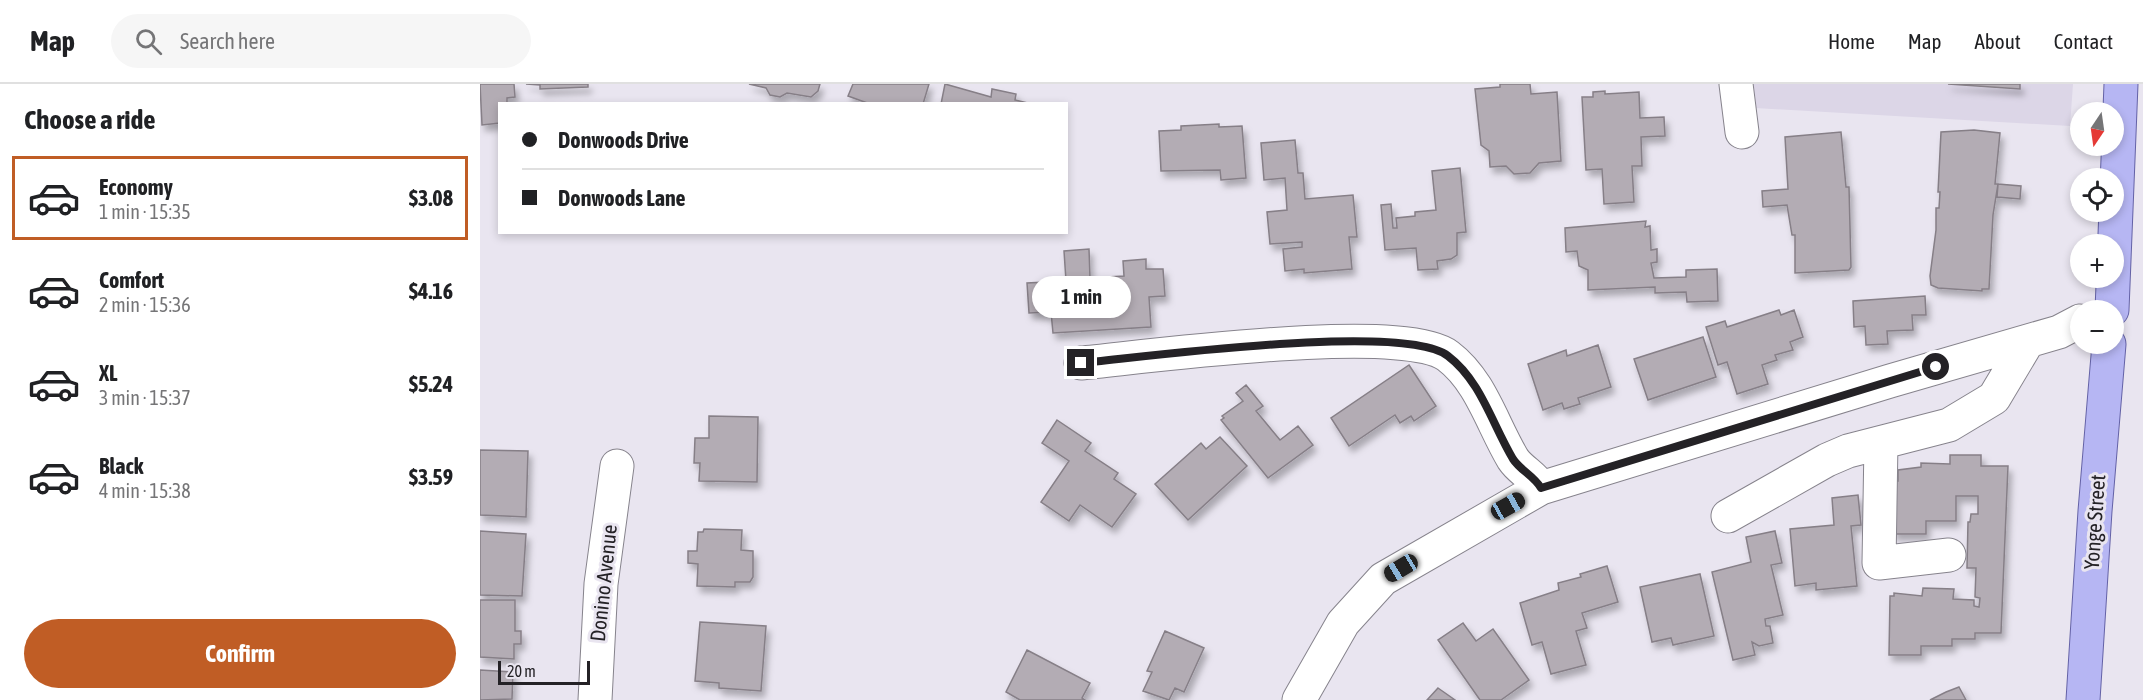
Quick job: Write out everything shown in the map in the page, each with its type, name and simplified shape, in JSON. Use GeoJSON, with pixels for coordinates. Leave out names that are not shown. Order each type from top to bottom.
{"type":"FeatureCollection","features":[{"type":"Feature","properties":{"kind":"main road"},"geometry":{"type":"LineString","coordinates":[[2107,300],[2121,84]]}},
{"type":"Feature","properties":{"kind":"main road","name":"Yonge Street"},"geometry":{"type":"LineString","coordinates":[[2083,700],[2108,354]]}},
{"type":"Feature","properties":{"kind":"street"},"geometry":{"type":"LineString","coordinates":[[1736,84],[1742,132]]}},
{"type":"Feature","properties":{"kind":"street"},"geometry":{"type":"LineString","coordinates":[[1299,700],[1343,623],[1383,579],[1541,488],[2059,332],[2070,326]]}},
{"type":"Feature","properties":{"kind":"street"},"geometry":{"type":"LineString","coordinates":[[1081,363],[1332,341],[1421,344],[1447,355],[1477,387],[1515,462],[1534,477],[1541,488]]}},
{"type":"Feature","properties":{"kind":"street"},"geometry":{"type":"LineString","coordinates":[[1728,516],[1827,460],[1949,425],[1994,398],[2028,341]]}},
{"type":"Feature","properties":{"kind":"street"},"geometry":{"type":"LineString","coordinates":[[1881,443],[1879,562],[1949,555]]}},
{"type":"Feature","properties":{"kind":"street","name":"Donino Avenue"},"geometry":{"type":"LineString","coordinates":[[595,700],[601,584],[617,466]]}},
{"type":"Feature","properties":{"kind":"shaded area"},"geometry":{"type":"Polygon","coordinates":[[[1752,84],[2073,84],[2070,126],[1755,108],[1752,84]]]}},
{"type":"Feature","properties":{"kind":"building"},"geometry":{"type":"Polygon","coordinates":[[[480,84],[514,84],[515,97],[507,98],[507,102],[498,102],[498,123],[482,125],[480,84]]]}},
{"type":"Feature","properties":{"kind":"building"},"geometry":{"type":"Polygon","coordinates":[[[526,84],[588,84],[588,87],[540,89],[540,85],[526,84]]]}},
{"type":"Feature","properties":{"kind":"building"},"geometry":{"type":"Polygon","coordinates":[[[749,84],[820,84],[818,91],[811,97],[787,93],[780,97],[770,95],[766,88],[749,84]]]}},
{"type":"Feature","properties":{"kind":"building"},"geometry":{"type":"Polygon","coordinates":[[[853,84],[929,84],[924,102],[864,102],[848,96],[853,84]]]}},
{"type":"Feature","properties":{"kind":"building"},"geometry":{"type":"Polygon","coordinates":[[[945,84],[991,97],[992,89],[1016,94],[1015,100],[1024,102],[941,102],[945,84]]]}},
{"type":"Feature","properties":{"kind":"building"},"geometry":{"type":"Polygon","coordinates":[[[1500,84],[1530,84],[1531,94],[1557,92],[1561,161],[1539,163],[1530,173],[1514,174],[1506,166],[1490,167],[1489,151],[1481,145],[1475,89],[1500,87],[1500,84]]]}},
{"type":"Feature","properties":{"kind":"building"},"geometry":{"type":"Polygon","coordinates":[[[1948,84],[2020,84],[2020,89],[1948,84]]]}},
{"type":"Feature","properties":{"kind":"building"},"geometry":{"type":"Polygon","coordinates":[[[1605,91],[1605,94],[1639,92],[1640,118],[1664,117],[1665,136],[1641,137],[1642,166],[1632,166],[1634,202],[1604,204],[1602,169],[1586,170],[1582,97],[1593,97],[1593,92],[1605,91]]]}},
{"type":"Feature","properties":{"kind":"building"},"geometry":{"type":"Polygon","coordinates":[[[1219,124],[1219,127],[1242,126],[1246,178],[1221,180],[1220,170],[1161,171],[1159,131],[1181,130],[1181,126],[1219,124]]]}},
{"type":"Feature","properties":{"kind":"building"},"geometry":{"type":"Polygon","coordinates":[[[1974,130],[2000,133],[1989,289],[1982,289],[1982,291],[1938,288],[1931,285],[1930,276],[1936,230],[1936,208],[1939,208],[1941,132],[1974,130]]]}},
{"type":"Feature","properties":{"kind":"building"},"geometry":{"type":"Polygon","coordinates":[[[1841,132],[1846,187],[1849,187],[1851,267],[1849,270],[1795,273],[1795,235],[1792,235],[1787,205],[1763,207],[1762,191],[1788,189],[1785,137],[1841,132]]]}},
{"type":"Feature","properties":{"kind":"building"},"geometry":{"type":"Polygon","coordinates":[[[1295,140],[1298,173],[1303,173],[1305,199],[1353,195],[1357,237],[1349,237],[1352,269],[1304,273],[1304,269],[1285,271],[1283,249],[1302,247],[1302,242],[1270,244],[1267,212],[1287,210],[1285,178],[1264,180],[1261,143],[1295,140]]]}},
{"type":"Feature","properties":{"kind":"building"},"geometry":{"type":"Polygon","coordinates":[[[1460,168],[1466,232],[1457,233],[1457,255],[1451,259],[1437,261],[1438,269],[1418,270],[1416,248],[1385,250],[1381,205],[1391,204],[1393,228],[1397,228],[1396,218],[1415,216],[1415,212],[1436,210],[1432,171],[1460,168]]]}},
{"type":"Feature","properties":{"kind":"building"},"geometry":{"type":"Polygon","coordinates":[[[1998,184],[2021,186],[2020,199],[1997,197],[1998,184]]]}},
{"type":"Feature","properties":{"kind":"building"},"geometry":{"type":"Polygon","coordinates":[[[1646,221],[1645,227],[1650,226],[1651,250],[1657,249],[1657,262],[1651,263],[1654,278],[1686,277],[1686,270],[1717,269],[1718,301],[1687,302],[1686,292],[1655,293],[1655,287],[1588,290],[1588,270],[1579,266],[1577,251],[1566,252],[1565,228],[1646,221]]]}},
{"type":"Feature","properties":{"kind":"building"},"geometry":{"type":"Polygon","coordinates":[[[1089,249],[1090,278],[1124,276],[1123,261],[1146,259],[1146,269],[1163,269],[1165,296],[1149,297],[1151,327],[1053,333],[1051,312],[1029,313],[1027,283],[1066,281],[1064,251],[1089,249]]]}},
{"type":"Feature","properties":{"kind":"building"},"geometry":{"type":"Polygon","coordinates":[[[1925,296],[1926,315],[1912,315],[1913,330],[1887,331],[1888,344],[1866,345],[1865,326],[1854,327],[1853,301],[1925,296]]]}},
{"type":"Feature","properties":{"kind":"building"},"geometry":{"type":"Polygon","coordinates":[[[1779,310],[1781,315],[1794,310],[1803,337],[1790,342],[1793,350],[1775,355],[1777,360],[1762,365],[1768,384],[1737,394],[1727,362],[1718,365],[1706,327],[1725,321],[1727,327],[1779,310]]]}},
{"type":"Feature","properties":{"kind":"building"},"geometry":{"type":"Polygon","coordinates":[[[1703,337],[1716,377],[1648,400],[1634,359],[1703,337]]]}},
{"type":"Feature","properties":{"kind":"building"},"geometry":{"type":"Polygon","coordinates":[[[1598,345],[1611,387],[1578,398],[1580,404],[1564,409],[1562,403],[1543,410],[1528,364],[1566,350],[1567,356],[1598,345]]]}},
{"type":"Feature","properties":{"kind":"building"},"geometry":{"type":"Polygon","coordinates":[[[1409,365],[1436,406],[1414,421],[1411,416],[1400,423],[1395,415],[1349,446],[1331,418],[1409,365]]]}},
{"type":"Feature","properties":{"kind":"building"},"geometry":{"type":"Polygon","coordinates":[[[1246,385],[1263,406],[1256,411],[1280,440],[1298,426],[1313,445],[1268,478],[1221,420],[1224,418],[1222,416],[1243,401],[1236,393],[1246,385]]]}},
{"type":"Feature","properties":{"kind":"building"},"geometry":{"type":"Polygon","coordinates":[[[709,416],[758,417],[757,482],[699,481],[700,463],[694,463],[695,438],[709,438],[709,416]]]}},
{"type":"Feature","properties":{"kind":"building"},"geometry":{"type":"Polygon","coordinates":[[[1057,420],[1091,443],[1085,451],[1118,473],[1114,479],[1136,494],[1112,527],[1080,505],[1069,521],[1041,502],[1069,461],[1042,443],[1057,420]]]}},
{"type":"Feature","properties":{"kind":"building"},"geometry":{"type":"Polygon","coordinates":[[[1220,437],[1247,466],[1188,520],[1155,484],[1201,443],[1206,449],[1220,437]]]}},
{"type":"Feature","properties":{"kind":"building"},"geometry":{"type":"Polygon","coordinates":[[[480,450],[528,451],[526,517],[480,515],[480,450]]]}},
{"type":"Feature","properties":{"kind":"building"},"geometry":{"type":"Polygon","coordinates":[[[1950,455],[1981,455],[1981,466],[2008,466],[2001,633],[1975,633],[1975,639],[1952,639],[1952,646],[1921,646],[1921,655],[1889,655],[1890,596],[1894,596],[1894,593],[1922,596],[1923,588],[1954,589],[1953,599],[1974,600],[1974,606],[1979,607],[1980,598],[1975,597],[1976,568],[1967,568],[1968,522],[1970,522],[1971,514],[1978,514],[1978,496],[1956,496],[1956,521],[1926,521],[1926,534],[1893,534],[1893,481],[1898,481],[1898,470],[1921,467],[1921,463],[1950,464],[1950,455]]]}},
{"type":"Feature","properties":{"kind":"building"},"geometry":{"type":"Polygon","coordinates":[[[1858,495],[1861,525],[1851,526],[1857,586],[1816,590],[1816,583],[1795,586],[1790,529],[1834,525],[1832,498],[1858,495]]]}},
{"type":"Feature","properties":{"kind":"building"},"geometry":{"type":"Polygon","coordinates":[[[704,529],[742,530],[741,550],[753,551],[753,577],[750,582],[735,582],[735,587],[697,586],[698,564],[688,563],[688,551],[697,551],[698,532],[703,532],[704,529]]]}},
{"type":"Feature","properties":{"kind":"building"},"geometry":{"type":"Polygon","coordinates":[[[480,531],[526,534],[522,596],[480,595],[480,531]]]}},
{"type":"Feature","properties":{"kind":"building"},"geometry":{"type":"Polygon","coordinates":[[[1775,531],[1782,563],[1771,565],[1783,615],[1765,619],[1766,626],[1770,626],[1773,643],[1759,646],[1752,642],[1755,655],[1733,660],[1712,572],[1751,562],[1746,537],[1775,531]]]}},
{"type":"Feature","properties":{"kind":"building"},"geometry":{"type":"Polygon","coordinates":[[[1607,566],[1618,602],[1582,613],[1587,628],[1576,631],[1586,665],[1551,674],[1542,642],[1532,645],[1520,603],[1559,590],[1558,583],[1581,577],[1580,574],[1607,566]]]}},
{"type":"Feature","properties":{"kind":"building"},"geometry":{"type":"Polygon","coordinates":[[[1700,574],[1714,636],[1673,645],[1671,638],[1652,642],[1640,587],[1700,574]]]}},
{"type":"Feature","properties":{"kind":"building"},"geometry":{"type":"Polygon","coordinates":[[[480,600],[515,600],[515,631],[521,631],[521,644],[514,644],[514,659],[480,657],[480,600]]]}},
{"type":"Feature","properties":{"kind":"building"},"geometry":{"type":"Polygon","coordinates":[[[700,622],[766,626],[761,691],[719,688],[719,683],[695,681],[700,622]]]}},
{"type":"Feature","properties":{"kind":"building"},"geometry":{"type":"Polygon","coordinates":[[[1463,623],[1476,641],[1493,629],[1529,680],[1501,700],[1480,700],[1438,640],[1463,623]]]}},
{"type":"Feature","properties":{"kind":"building"},"geometry":{"type":"Polygon","coordinates":[[[1165,631],[1204,648],[1184,692],[1175,688],[1169,700],[1143,691],[1152,672],[1147,671],[1165,631]]]}},
{"type":"Feature","properties":{"kind":"building"},"geometry":{"type":"Polygon","coordinates":[[[1027,650],[1090,683],[1082,698],[1085,700],[1020,700],[1006,692],[1027,650]]]}},
{"type":"Feature","properties":{"kind":"building"},"geometry":{"type":"Polygon","coordinates":[[[480,670],[513,672],[512,699],[480,700],[480,670]]]}},
{"type":"Feature","properties":{"kind":"building"},"geometry":{"type":"Polygon","coordinates":[[[1959,687],[1966,700],[1930,700],[1946,692],[1959,687]]]}},
{"type":"Feature","properties":{"kind":"building"},"geometry":{"type":"Polygon","coordinates":[[[1438,688],[1455,700],[1427,700],[1438,688]]]}},
{"type":"Feature","properties":{"kind":"route"},"geometry":{"type":"LineString","coordinates":[[1081,363],[1332,341],[1421,344],[1447,355],[1477,387],[1482,402],[1515,462],[1534,477],[1541,488],[1936,367]]}}]}
